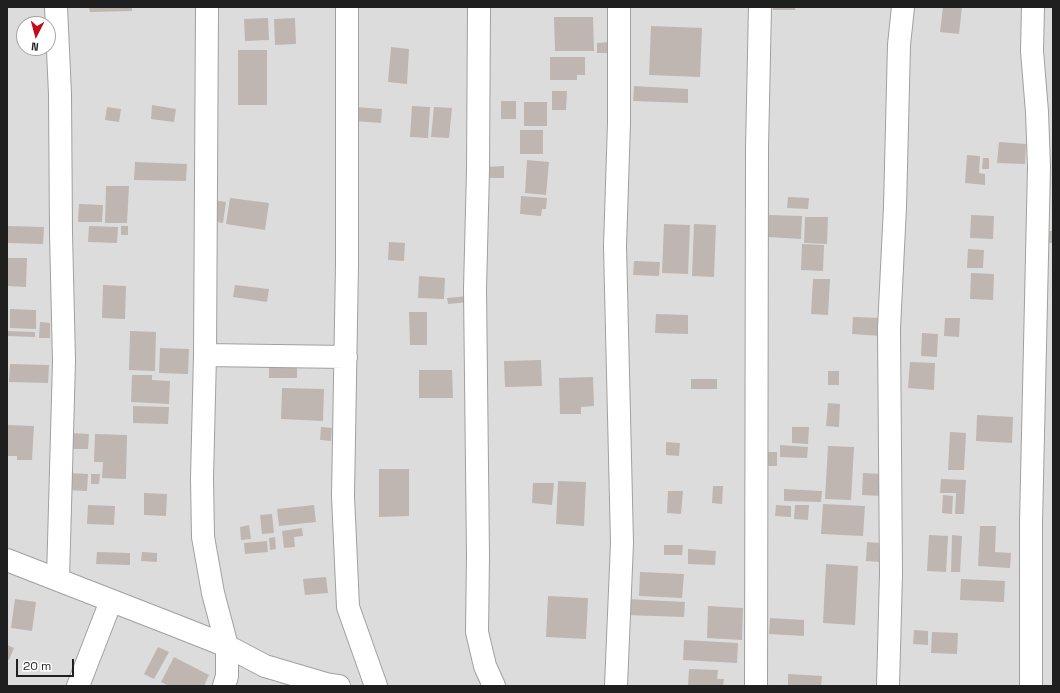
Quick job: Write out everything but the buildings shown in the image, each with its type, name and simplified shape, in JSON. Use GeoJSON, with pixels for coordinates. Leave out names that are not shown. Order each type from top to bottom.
{"type":"FeatureCollection","features":[{"type":"Feature","properties":{"kind":"street"},"geometry":{"type":"LineString","coordinates":[[56,7],[60,94],[64,361],[58,580]]}},
{"type":"Feature","properties":{"kind":"street"},"geometry":{"type":"LineString","coordinates":[[207,7],[205,355],[202,478],[203,536],[213,592],[227,646],[227,676],[224,686]]}},
{"type":"Feature","properties":{"kind":"street"},"geometry":{"type":"LineString","coordinates":[[347,7],[347,264],[343,496],[348,607],[376,686]]}},
{"type":"Feature","properties":{"kind":"street"},"geometry":{"type":"LineString","coordinates":[[479,7],[478,170],[475,289],[478,556],[477,632],[485,666],[494,686]]}},
{"type":"Feature","properties":{"kind":"street"},"geometry":{"type":"LineString","coordinates":[[616,686],[622,543],[615,246],[619,124],[619,7]]}},
{"type":"Feature","properties":{"kind":"street"},"geometry":{"type":"LineString","coordinates":[[756,686],[757,148],[760,7]]}},
{"type":"Feature","properties":{"kind":"street"},"geometry":{"type":"LineString","coordinates":[[888,686],[890,574],[890,328],[899,45],[903,7]]}},
{"type":"Feature","properties":{"kind":"street"},"geometry":{"type":"LineString","coordinates":[[1031,686],[1031,523],[1046,167],[1038,112],[1032,51],[1033,7]]}},
{"type":"Feature","properties":{"kind":"street"},"geometry":{"type":"LineString","coordinates":[[205,355],[346,357]]}},
{"type":"Feature","properties":{"kind":"street"},"geometry":{"type":"LineString","coordinates":[[7,560],[227,646],[266,666],[326,684],[339,686]]}},
{"type":"Feature","properties":{"kind":"street"},"geometry":{"type":"LineString","coordinates":[[78,686],[111,601]]}},
{"type":"Feature","properties":{"kind":"shaded area"},"geometry":{"type":"Polygon","coordinates":[[[7,7],[1053,7],[1053,686],[7,686],[7,7]]]}}]}
